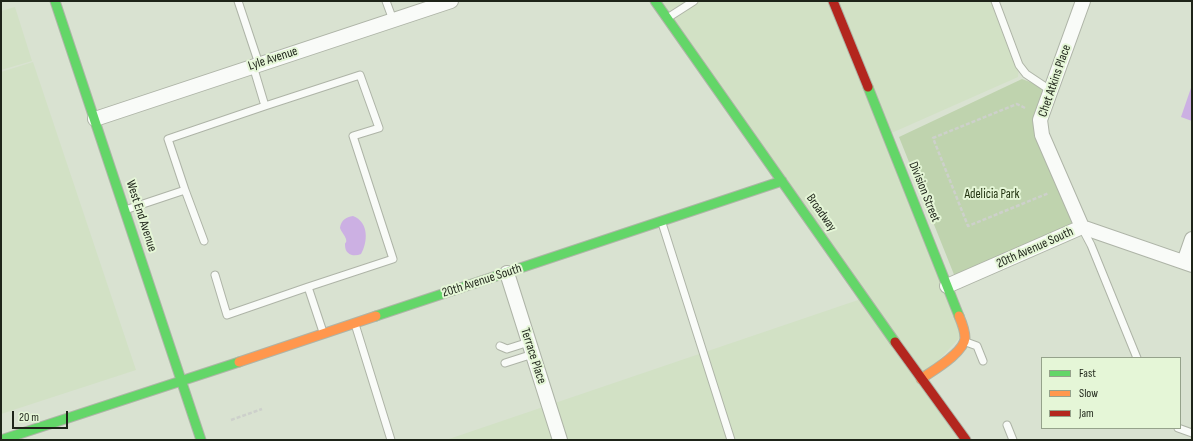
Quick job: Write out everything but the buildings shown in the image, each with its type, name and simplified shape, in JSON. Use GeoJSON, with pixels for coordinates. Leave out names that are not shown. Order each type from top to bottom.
{"type":"FeatureCollection","features":[{"type":"Feature","properties":{"kind":"main road","name":"West End Avenue"},"geometry":{"type":"LineString","coordinates":[[55,1],[96,119],[201,440]]}},
{"type":"Feature","properties":{"kind":"main road","name":"Broadway"},"geometry":{"type":"LineString","coordinates":[[655,1],[921,379],[966,440]]}},
{"type":"Feature","properties":{"kind":"main road","name":"Division Street"},"geometry":{"type":"LineString","coordinates":[[833,1],[948,286],[963,326],[964,341]]}},
{"type":"Feature","properties":{"kind":"main road","name":"20th Avenue South"},"geometry":{"type":"LineString","coordinates":[[1,440],[181,382],[782,180]]}},
{"type":"Feature","properties":{"kind":"main road"},"geometry":{"type":"LineString","coordinates":[[921,379],[949,358],[961,347],[964,341]]}},
{"type":"Feature","properties":{"kind":"street","name":"Lyle Avenue"},"geometry":{"type":"LineString","coordinates":[[96,119],[451,1]]}},
{"type":"Feature","properties":{"kind":"street","name":"Chet Atkins Place"},"geometry":{"type":"LineString","coordinates":[[1082,227],[1042,135],[1040,120],[1083,1]]}},
{"type":"Feature","properties":{"kind":"street","name":"20th Avenue South"},"geometry":{"type":"LineString","coordinates":[[948,286],[1082,227],[1188,263]]}},
{"type":"Feature","properties":{"kind":"street"},"geometry":{"type":"LineString","coordinates":[[1188,263],[1192,239]]}},
{"type":"Feature","properties":{"kind":"street","name":"Terrace Place"},"geometry":{"type":"LineString","coordinates":[[506,273],[560,440]]}},
{"type":"Feature","properties":{"kind":"lane"},"geometry":{"type":"LineString","coordinates":[[238,1],[256,65],[265,106]]}},
{"type":"Feature","properties":{"kind":"lane"},"geometry":{"type":"LineString","coordinates":[[386,1],[393,20]]}},
{"type":"Feature","properties":{"kind":"lane"},"geometry":{"type":"LineString","coordinates":[[668,18],[694,1]]}},
{"type":"Feature","properties":{"kind":"lane"},"geometry":{"type":"LineString","coordinates":[[995,1],[1020,65],[1026,74],[1050,90]]}},
{"type":"Feature","properties":{"kind":"lane"},"geometry":{"type":"LineString","coordinates":[[204,241],[168,139],[360,74],[378,128],[353,136],[393,259],[227,315],[215,275]]}},
{"type":"Feature","properties":{"kind":"lane"},"geometry":{"type":"LineString","coordinates":[[125,210],[185,190]]}},
{"type":"Feature","properties":{"kind":"lane"},"geometry":{"type":"LineString","coordinates":[[661,221],[731,440]]}},
{"type":"Feature","properties":{"kind":"lane"},"geometry":{"type":"LineString","coordinates":[[1082,227],[1138,357]]}},
{"type":"Feature","properties":{"kind":"lane"},"geometry":{"type":"LineString","coordinates":[[308,287],[324,334]]}},
{"type":"Feature","properties":{"kind":"lane"},"geometry":{"type":"LineString","coordinates":[[355,323],[391,440]]}},
{"type":"Feature","properties":{"kind":"lane"},"geometry":{"type":"LineString","coordinates":[[964,341],[977,346],[983,361]]}},
{"type":"Feature","properties":{"kind":"lane"},"geometry":{"type":"LineString","coordinates":[[500,346],[505,349],[531,348]]}},
{"type":"Feature","properties":{"kind":"lane"},"geometry":{"type":"LineString","coordinates":[[505,363],[531,348]]}},
{"type":"Feature","properties":{"kind":"lane"},"geometry":{"type":"LineString","coordinates":[[1007,426],[1013,440]]}},
{"type":"Feature","properties":{"kind":"lane"},"geometry":{"type":"LineString","coordinates":[[1181,429],[1192,433]]}},
{"type":"Feature","properties":{"kind":"path"},"geometry":{"type":"LineString","coordinates":[[1025,108],[1017,104],[933,138],[968,226],[1065,187]]}},
{"type":"Feature","properties":{"kind":"path"},"geometry":{"type":"LineString","coordinates":[[231,420],[262,409]]}},
{"type":"Feature","properties":{"kind":"shaded area"},"geometry":{"type":"Polygon","coordinates":[[[655,1],[995,1],[1019,65],[1018,77],[887,135],[964,333],[921,379],[961,440],[446,440],[864,298],[655,1]]]}},
{"type":"Feature","properties":{"kind":"shaded area"},"geometry":{"type":"Polygon","coordinates":[[[15,7],[32,61],[1,70],[1,11],[15,7]]]}},
{"type":"Feature","properties":{"kind":"shaded area"},"geometry":{"type":"Polygon","coordinates":[[[33,62],[136,370],[1,414],[1,72],[33,62]]]}},
{"type":"Feature","properties":{"kind":"shaded area"},"geometry":{"type":"Polygon","coordinates":[[[1192,85],[1192,121],[1181,117],[1192,85]]]}},
{"type":"Feature","properties":{"kind":"shaded area"},"geometry":{"type":"Polygon","coordinates":[[[353,216],[362,223],[366,233],[365,244],[361,254],[356,255],[348,253],[345,248],[346,239],[340,228],[344,219],[353,216]]]}},
{"type":"Feature","properties":{"kind":"green space","name":"Adelicia Park"},"geometry":{"type":"Polygon","coordinates":[[[1022,79],[1046,88],[1038,143],[1082,227],[957,282],[899,137],[1022,79]]]}},
{"type":"Feature","properties":{"kind":"traffic: fast"},"geometry":{"type":"LineString","coordinates":[[55,1],[201,440]]}},
{"type":"Feature","properties":{"kind":"traffic: fast"},"geometry":{"type":"LineString","coordinates":[[655,1],[895,342]]}},
{"type":"Feature","properties":{"kind":"traffic: fast"},"geometry":{"type":"LineString","coordinates":[[868,87],[959,316]]}},
{"type":"Feature","properties":{"kind":"traffic: fast"},"geometry":{"type":"LineString","coordinates":[[376,316],[782,181]]}},
{"type":"Feature","properties":{"kind":"traffic: fast"},"geometry":{"type":"LineString","coordinates":[[1,440],[239,362]]}},
{"type":"Feature","properties":{"kind":"traffic: slow"},"geometry":{"type":"LineString","coordinates":[[239,362],[376,316]]}},
{"type":"Feature","properties":{"kind":"traffic: slow"},"geometry":{"type":"LineString","coordinates":[[921,379],[947,361],[963,344],[965,338],[959,316]]}},
{"type":"Feature","properties":{"kind":"traffic: jam"},"geometry":{"type":"LineString","coordinates":[[833,1],[868,87]]}},
{"type":"Feature","properties":{"kind":"traffic: jam"},"geometry":{"type":"LineString","coordinates":[[895,342],[966,440]]}}]}
